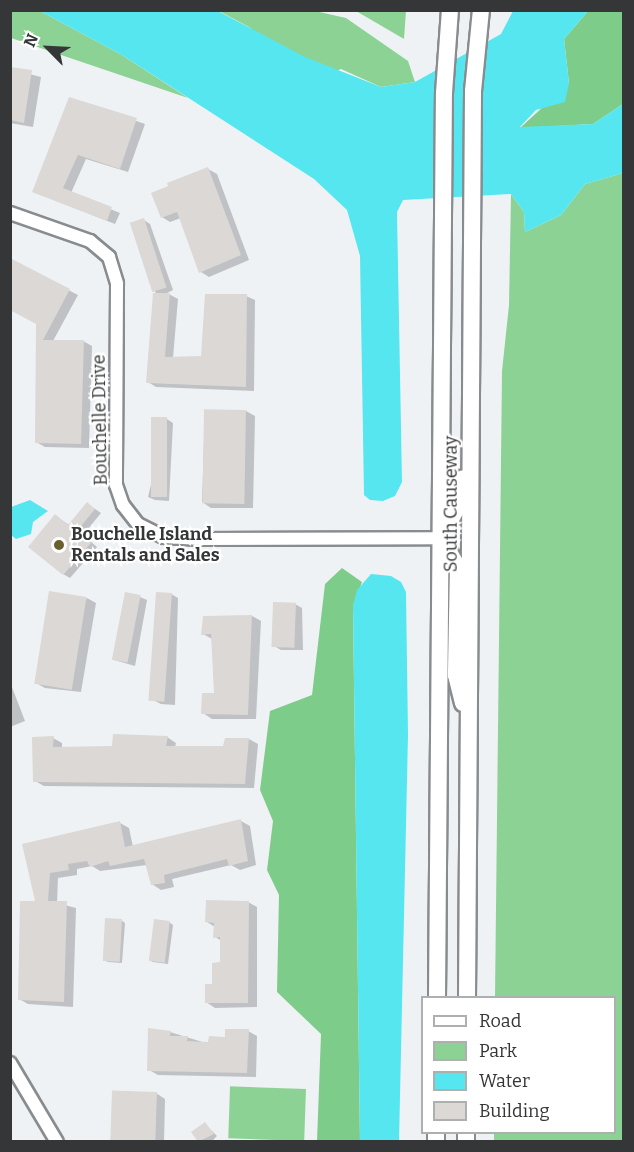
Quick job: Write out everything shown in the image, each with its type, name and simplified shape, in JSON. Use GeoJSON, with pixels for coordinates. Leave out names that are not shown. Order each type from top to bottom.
{"type":"FeatureCollection","features":[{"type":"Feature","properties":{"kind":"main road","name":"South Causeway"},"geometry":{"type":"LineString","coordinates":[[437,996],[443,202],[449,13]]}},
{"type":"Feature","properties":{"kind":"main road","name":"South Causeway"},"geometry":{"type":"LineString","coordinates":[[467,996],[474,91],[480,13]]}},
{"type":"Feature","properties":{"kind":"main road"},"geometry":{"type":"LineString","coordinates":[[469,728],[456,675],[458,567],[441,538],[458,506],[471,425]]}},
{"type":"Feature","properties":{"kind":"street","name":"Bouchelle Drive"},"geometry":{"type":"LineString","coordinates":[[10,213],[90,242],[109,257],[117,284],[116,485],[123,505],[138,524],[164,537],[179,538],[441,538]]}},
{"type":"Feature","properties":{"kind":"street"},"geometry":{"type":"LineString","coordinates":[[10,1063],[28,1099],[57,1142]]}},
{"type":"Feature","properties":{"kind":"green space"},"geometry":{"type":"Polygon","coordinates":[[[11,11],[40,11],[122,55],[188,98],[11,38],[11,11]]]}},
{"type":"Feature","properties":{"kind":"green space"},"geometry":{"type":"Polygon","coordinates":[[[219,11],[315,11],[346,18],[408,61],[415,82],[381,87],[341,69],[313,80],[249,27],[219,11]]]}},
{"type":"Feature","properties":{"kind":"green space"},"geometry":{"type":"Polygon","coordinates":[[[356,11],[406,11],[404,39],[356,11]]]}},
{"type":"Feature","properties":{"kind":"green space"},"geometry":{"type":"Polygon","coordinates":[[[588,11],[623,11],[623,104],[593,124],[520,128],[569,83],[564,39],[588,11]]]}},
{"type":"Feature","properties":{"kind":"green space"},"geometry":{"type":"Polygon","coordinates":[[[623,173],[623,1141],[494,1142],[494,1134],[616,1134],[616,996],[495,996],[502,371],[509,305],[511,194],[524,212],[525,232],[561,215],[585,184],[623,173]]]}},
{"type":"Feature","properties":{"kind":"green space"},"geometry":{"type":"Polygon","coordinates":[[[342,568],[362,582],[353,606],[360,1141],[317,1141],[321,1034],[277,992],[279,895],[267,870],[273,821],[260,790],[270,711],[312,695],[325,584],[342,568]]]}},
{"type":"Feature","properties":{"kind":"green space"},"geometry":{"type":"Polygon","coordinates":[[[230,1086],[306,1089],[304,1141],[228,1138],[230,1086]]]}},
{"type":"Feature","properties":{"kind":"water"},"geometry":{"type":"Polygon","coordinates":[[[40,11],[218,11],[305,57],[381,87],[415,82],[501,34],[513,11],[588,11],[564,39],[569,83],[565,102],[536,110],[520,127],[593,124],[623,104],[623,173],[585,184],[561,215],[525,232],[524,212],[511,194],[403,200],[397,212],[402,482],[395,496],[383,501],[370,500],[364,495],[360,256],[347,210],[314,179],[122,55],[40,11]]]}},
{"type":"Feature","properties":{"kind":"water"},"geometry":{"type":"Polygon","coordinates":[[[30,500],[48,511],[33,522],[31,534],[16,539],[11,535],[11,507],[30,500]]]}},
{"type":"Feature","properties":{"kind":"water"},"geometry":{"type":"Polygon","coordinates":[[[371,574],[391,576],[401,582],[406,592],[408,735],[399,1142],[360,1141],[353,606],[357,590],[371,574]]]}},
{"type":"Feature","properties":{"kind":"building"},"geometry":{"type":"Polygon","coordinates":[[[10,67],[32,70],[24,123],[10,120],[10,67]]]}},
{"type":"Feature","properties":{"kind":"building"},"geometry":{"type":"Polygon","coordinates":[[[69,97],[137,118],[120,169],[78,155],[63,188],[112,207],[107,221],[32,192],[69,97]]]}},
{"type":"Feature","properties":{"kind":"building"},"geometry":{"type":"Polygon","coordinates":[[[208,167],[241,255],[199,273],[177,212],[161,218],[151,193],[168,186],[167,183],[208,167]]]}},
{"type":"Feature","properties":{"kind":"building"},"geometry":{"type":"Polygon","coordinates":[[[144,218],[167,287],[152,292],[130,223],[144,218]]]}},
{"type":"Feature","properties":{"kind":"building"},"geometry":{"type":"Polygon","coordinates":[[[10,258],[70,289],[43,340],[84,340],[81,444],[35,443],[36,324],[10,310],[10,258]]]}},
{"type":"Feature","properties":{"kind":"building"},"geometry":{"type":"Polygon","coordinates":[[[153,293],[170,293],[165,357],[201,356],[205,294],[247,294],[246,387],[146,383],[153,293]]]}},
{"type":"Feature","properties":{"kind":"building"},"geometry":{"type":"Polygon","coordinates":[[[204,409],[246,410],[244,504],[202,503],[204,409]]]}},
{"type":"Feature","properties":{"kind":"building"},"geometry":{"type":"Polygon","coordinates":[[[151,417],[167,417],[167,497],[151,497],[151,417]]]}},
{"type":"Feature","properties":{"kind":"building","name":"Bouchelle Island Rentals and Sales"},"geometry":{"type":"Polygon","coordinates":[[[87,502],[95,509],[77,531],[91,543],[63,575],[28,547],[55,514],[68,525],[87,502]]]}},
{"type":"Feature","properties":{"kind":"building"},"geometry":{"type":"Polygon","coordinates":[[[49,591],[87,597],[72,690],[34,684],[49,591]]]}},
{"type":"Feature","properties":{"kind":"building"},"geometry":{"type":"Polygon","coordinates":[[[125,592],[141,595],[128,663],[112,660],[125,592]]]}},
{"type":"Feature","properties":{"kind":"building"},"geometry":{"type":"Polygon","coordinates":[[[156,592],[172,593],[164,702],[148,701],[156,592]]]}},
{"type":"Feature","properties":{"kind":"building"},"geometry":{"type":"Polygon","coordinates":[[[273,602],[296,603],[294,648],[271,647],[273,602]]]}},
{"type":"Feature","properties":{"kind":"building"},"geometry":{"type":"Polygon","coordinates":[[[252,615],[248,715],[201,714],[202,693],[214,693],[211,634],[201,635],[203,616],[252,615]]]}},
{"type":"Feature","properties":{"kind":"building"},"geometry":{"type":"Polygon","coordinates":[[[113,734],[168,736],[166,746],[223,746],[225,738],[249,738],[245,784],[33,782],[32,737],[54,736],[53,747],[112,746],[113,734]]]}},
{"type":"Feature","properties":{"kind":"building"},"geometry":{"type":"Polygon","coordinates":[[[241,819],[248,861],[229,866],[227,859],[164,875],[165,883],[151,885],[144,859],[110,866],[108,861],[90,867],[87,861],[68,864],[69,870],[50,873],[48,901],[67,901],[64,1002],[18,1000],[20,901],[35,901],[22,844],[120,821],[125,847],[241,819]]]}},
{"type":"Feature","properties":{"kind":"building"},"geometry":{"type":"Polygon","coordinates":[[[206,900],[249,901],[248,1003],[205,1003],[205,984],[212,984],[212,963],[220,962],[220,937],[213,938],[214,923],[205,922],[206,900]]]}},
{"type":"Feature","properties":{"kind":"building"},"geometry":{"type":"Polygon","coordinates":[[[105,918],[122,919],[120,962],[103,961],[105,918]]]}},
{"type":"Feature","properties":{"kind":"building"},"geometry":{"type":"Polygon","coordinates":[[[154,919],[170,921],[165,963],[149,961],[154,919]]]}},
{"type":"Feature","properties":{"kind":"building"},"geometry":{"type":"Polygon","coordinates":[[[148,1028],[171,1031],[170,1036],[188,1036],[187,1041],[208,1042],[209,1036],[225,1037],[225,1029],[249,1029],[247,1073],[147,1071],[148,1028]]]}},
{"type":"Feature","properties":{"kind":"building"},"geometry":{"type":"Polygon","coordinates":[[[112,1090],[157,1092],[155,1142],[110,1140],[112,1090]]]}},
{"type":"Feature","properties":{"kind":"building"},"geometry":{"type":"Polygon","coordinates":[[[205,1122],[214,1134],[198,1142],[191,1132],[205,1122]]]}},
{"type":"Feature","properties":{"kind":"place","name":"Bouchelle Island Rentals and Sales"},"geometry":{"type":"Point","coordinates":[59,545]}}]}
